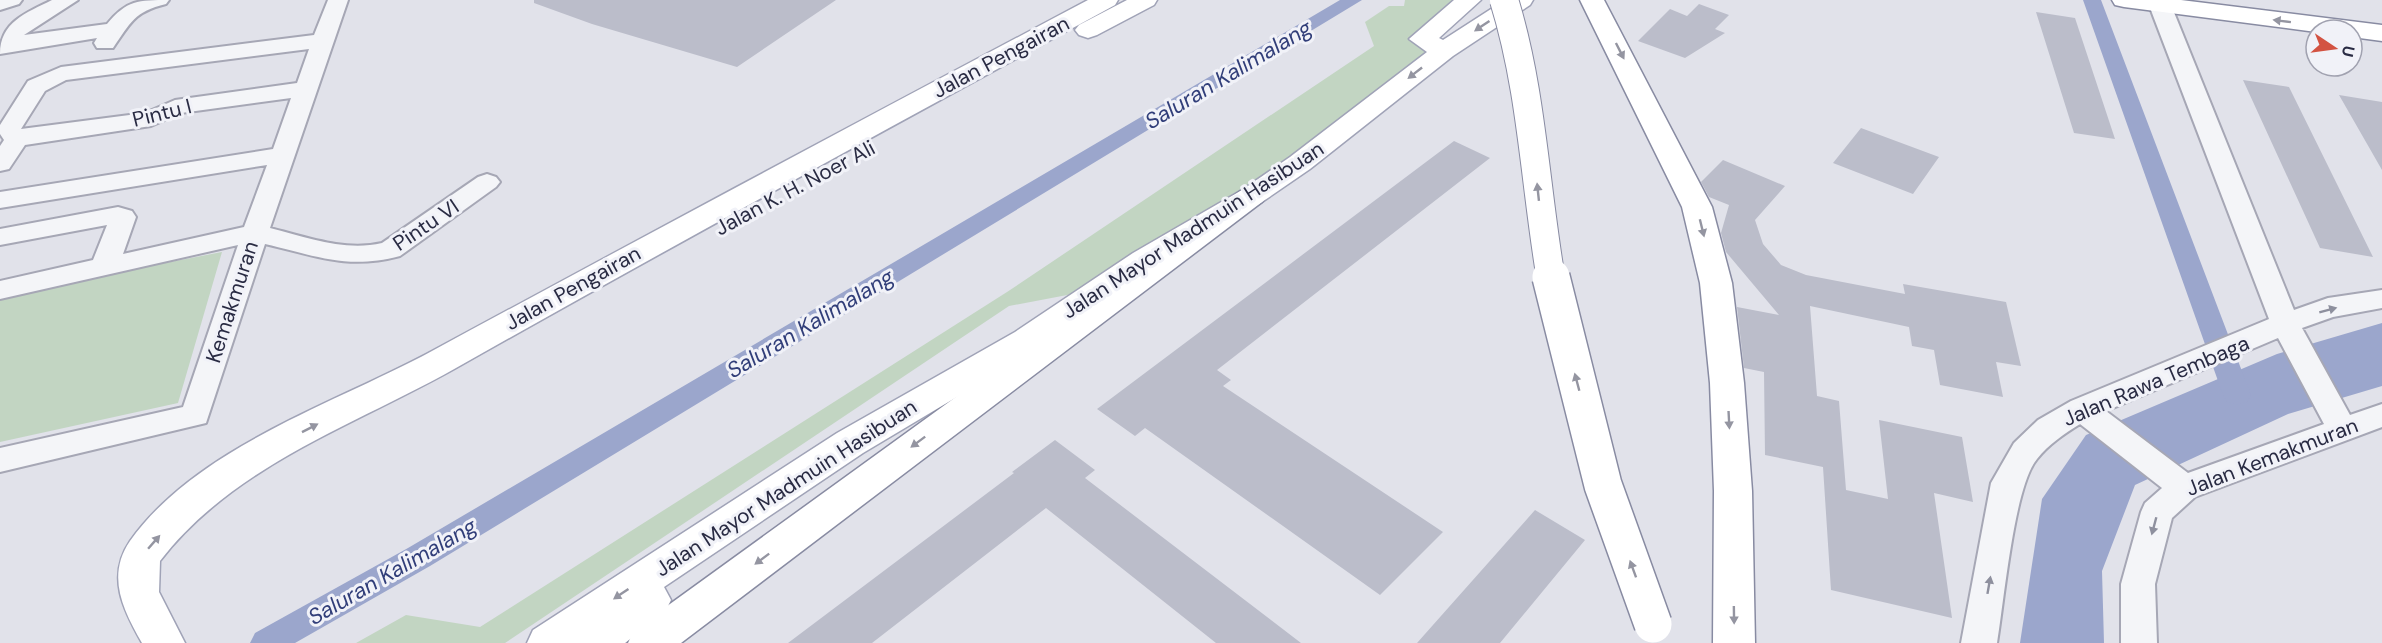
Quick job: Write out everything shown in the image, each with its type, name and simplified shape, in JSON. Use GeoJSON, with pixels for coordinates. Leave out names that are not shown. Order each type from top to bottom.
{"type":"FeatureCollection","features":[{"type":"Feature","properties":{"kind":"main road","name":"Jalan K. H. Noer Ali"},"geometry":{"type":"LineString","coordinates":[[156,629],[138,586],[141,557],[206,490],[261,453],[438,363],[585,301],[1109,8],[1145,0]]}},
{"type":"Feature","properties":{"kind":"main road"},"geometry":{"type":"LineString","coordinates":[[1443,51],[1422,39],[1469,0]]}},
{"type":"Feature","properties":{"kind":"main road"},"geometry":{"type":"LineString","coordinates":[[1504,0],[1514,32],[1530,122],[1542,226],[1554,297],[1603,485],[1656,633]]}},
{"type":"Feature","properties":{"kind":"main road","name":"Jalan Mayor Madmuin Hasibuan"},"geometry":{"type":"LineString","coordinates":[[593,643],[1144,260],[1252,196],[1299,163],[1443,51],[1521,0]]}},
{"type":"Feature","properties":{"kind":"main road"},"geometry":{"type":"LineString","coordinates":[[1592,0],[1697,207],[1716,283],[1728,404],[1733,491],[1734,643]]}},
{"type":"Feature","properties":{"kind":"main road"},"geometry":{"type":"LineString","coordinates":[[2124,0],[2382,33]]}},
{"type":"Feature","properties":{"kind":"main road"},"geometry":{"type":"LineString","coordinates":[[2290,0],[2382,11]]}},
{"type":"Feature","properties":{"kind":"main road"},"geometry":{"type":"LineString","coordinates":[[649,643],[1252,196]]}},
{"type":"Feature","properties":{"kind":"main road","name":"Jalan Mayor Madmuin Hasibuan"},"geometry":{"type":"LineString","coordinates":[[548,643],[850,443],[1027,340]]}},
{"type":"Feature","properties":{"kind":"street"},"geometry":{"type":"LineString","coordinates":[[0,4],[12,0]]}},
{"type":"Feature","properties":{"kind":"street"},"geometry":{"type":"LineString","coordinates":[[4,50],[15,32],[33,18],[68,0]]}},
{"type":"Feature","properties":{"kind":"street"},"geometry":{"type":"LineString","coordinates":[[87,69],[133,6],[159,0]]}},
{"type":"Feature","properties":{"kind":"street","name":"Kemakmuran"},"geometry":{"type":"LineString","coordinates":[[0,460],[195,415],[255,233],[338,0]]}},
{"type":"Feature","properties":{"kind":"street"},"geometry":{"type":"LineString","coordinates":[[2160,5],[2289,332],[2336,418]]}},
{"type":"Feature","properties":{"kind":"street"},"geometry":{"type":"LineString","coordinates":[[4,50],[115,28]]}},
{"type":"Feature","properties":{"kind":"street"},"geometry":{"type":"LineString","coordinates":[[0,164],[17,139],[9,130],[36,86],[61,74],[323,41]]}},
{"type":"Feature","properties":{"kind":"street","name":"Pintu I"},"geometry":{"type":"LineString","coordinates":[[17,139],[151,119],[175,107],[306,89]]}},
{"type":"Feature","properties":{"kind":"street"},"geometry":{"type":"LineString","coordinates":[[0,200],[282,155]]}},
{"type":"Feature","properties":{"kind":"street","name":"Pintu VI"},"geometry":{"type":"LineString","coordinates":[[255,233],[348,255],[370,255],[391,250],[487,182]]}},
{"type":"Feature","properties":{"kind":"street"},"geometry":{"type":"LineString","coordinates":[[0,237],[118,215],[123,217],[104,268]]}},
{"type":"Feature","properties":{"kind":"street"},"geometry":{"type":"LineString","coordinates":[[0,290],[255,233]]}},
{"type":"Feature","properties":{"kind":"street","name":"Jalan Rawa Tembaga"},"geometry":{"type":"LineString","coordinates":[[1979,643],[2007,483],[2025,451],[2049,428],[2088,413],[2193,363],[2254,339],[2289,332],[2328,309],[2382,299]]}},
{"type":"Feature","properties":{"kind":"street"},"geometry":{"type":"LineString","coordinates":[[2088,413],[2175,480]]}},
{"type":"Feature","properties":{"kind":"street","name":"Jalan Kemakmuran"},"geometry":{"type":"LineString","coordinates":[[2139,643],[2138,584],[2157,512],[2175,480],[2336,418],[2382,415]]}},
{"type":"Feature","properties":{"kind":"green space"},"geometry":{"type":"Polygon","coordinates":[[[1405,0],[1469,0],[1423,39],[1444,51],[1104,288],[1009,306],[505,643],[356,643],[406,615],[480,627],[1007,292],[1374,46],[1365,22],[1389,6],[1404,6],[1405,0]]]}},
{"type":"Feature","properties":{"kind":"green space"},"geometry":{"type":"Polygon","coordinates":[[[222,252],[178,403],[0,442],[0,295],[222,252]]]}},
{"type":"Feature","properties":{"kind":"water"},"geometry":{"type":"Polygon","coordinates":[[[2382,323],[2382,386],[2288,414],[2135,485],[2102,571],[2104,643],[2020,643],[2042,499],[2086,435],[2277,354],[2382,323]]]}},
{"type":"Feature","properties":{"kind":"building"},"geometry":{"type":"Polygon","coordinates":[[[534,0],[836,0],[737,67],[592,24],[534,3],[534,0]]]}},
{"type":"Feature","properties":{"kind":"building"},"geometry":{"type":"Polygon","coordinates":[[[1699,4],[1729,15],[1715,29],[1725,33],[1685,58],[1638,41],[1670,9],[1687,16],[1699,4]]]}},
{"type":"Feature","properties":{"kind":"building"},"geometry":{"type":"Polygon","coordinates":[[[2036,12],[2075,18],[2115,139],[2074,133],[2036,12]]]}},
{"type":"Feature","properties":{"kind":"building"},"geometry":{"type":"Polygon","coordinates":[[[2243,80],[2289,87],[2373,257],[2320,248],[2243,80]]]}},
{"type":"Feature","properties":{"kind":"building"},"geometry":{"type":"Polygon","coordinates":[[[2339,95],[2382,102],[2382,170],[2339,95]]]}},
{"type":"Feature","properties":{"kind":"building"},"geometry":{"type":"Polygon","coordinates":[[[1861,128],[1939,157],[1913,194],[1833,163],[1861,128]]]}},
{"type":"Feature","properties":{"kind":"building"},"geometry":{"type":"Polygon","coordinates":[[[1454,141],[1490,158],[1217,370],[1231,380],[1223,386],[1443,532],[1380,595],[1145,428],[1135,436],[1097,409],[1454,141]]]}},
{"type":"Feature","properties":{"kind":"building"},"geometry":{"type":"Polygon","coordinates":[[[1723,160],[1785,186],[1755,220],[1763,244],[1781,265],[1806,275],[1905,294],[1903,284],[2006,302],[2021,366],[1996,362],[2003,397],[1940,385],[1934,350],[1912,346],[1909,327],[1810,306],[1817,396],[1839,401],[1846,490],[1888,499],[1879,420],[1962,437],[1973,502],[1934,493],[1952,618],[1831,590],[1823,467],[1765,455],[1764,372],[1744,368],[1737,307],[1779,315],[1726,252],[1721,233],[1729,205],[1709,197],[1701,182],[1723,160]]]}},
{"type":"Feature","properties":{"kind":"building"},"geometry":{"type":"Polygon","coordinates":[[[1055,440],[1095,470],[1085,478],[1301,643],[1216,643],[1046,508],[872,643],[788,643],[1014,473],[1012,472],[1055,440]]]}},
{"type":"Feature","properties":{"kind":"building"},"geometry":{"type":"Polygon","coordinates":[[[1535,510],[1585,540],[1500,643],[1417,643],[1535,510]]]}},
{"type":"Feature","properties":{"kind":"waterway","name":"Saluran Kalimalang"},"geometry":{"type":"LineString","coordinates":[[266,643],[419,557],[1353,0]]}},
{"type":"Feature","properties":{"kind":"waterway"},"geometry":{"type":"LineString","coordinates":[[2092,0],[2237,395]]}}]}
